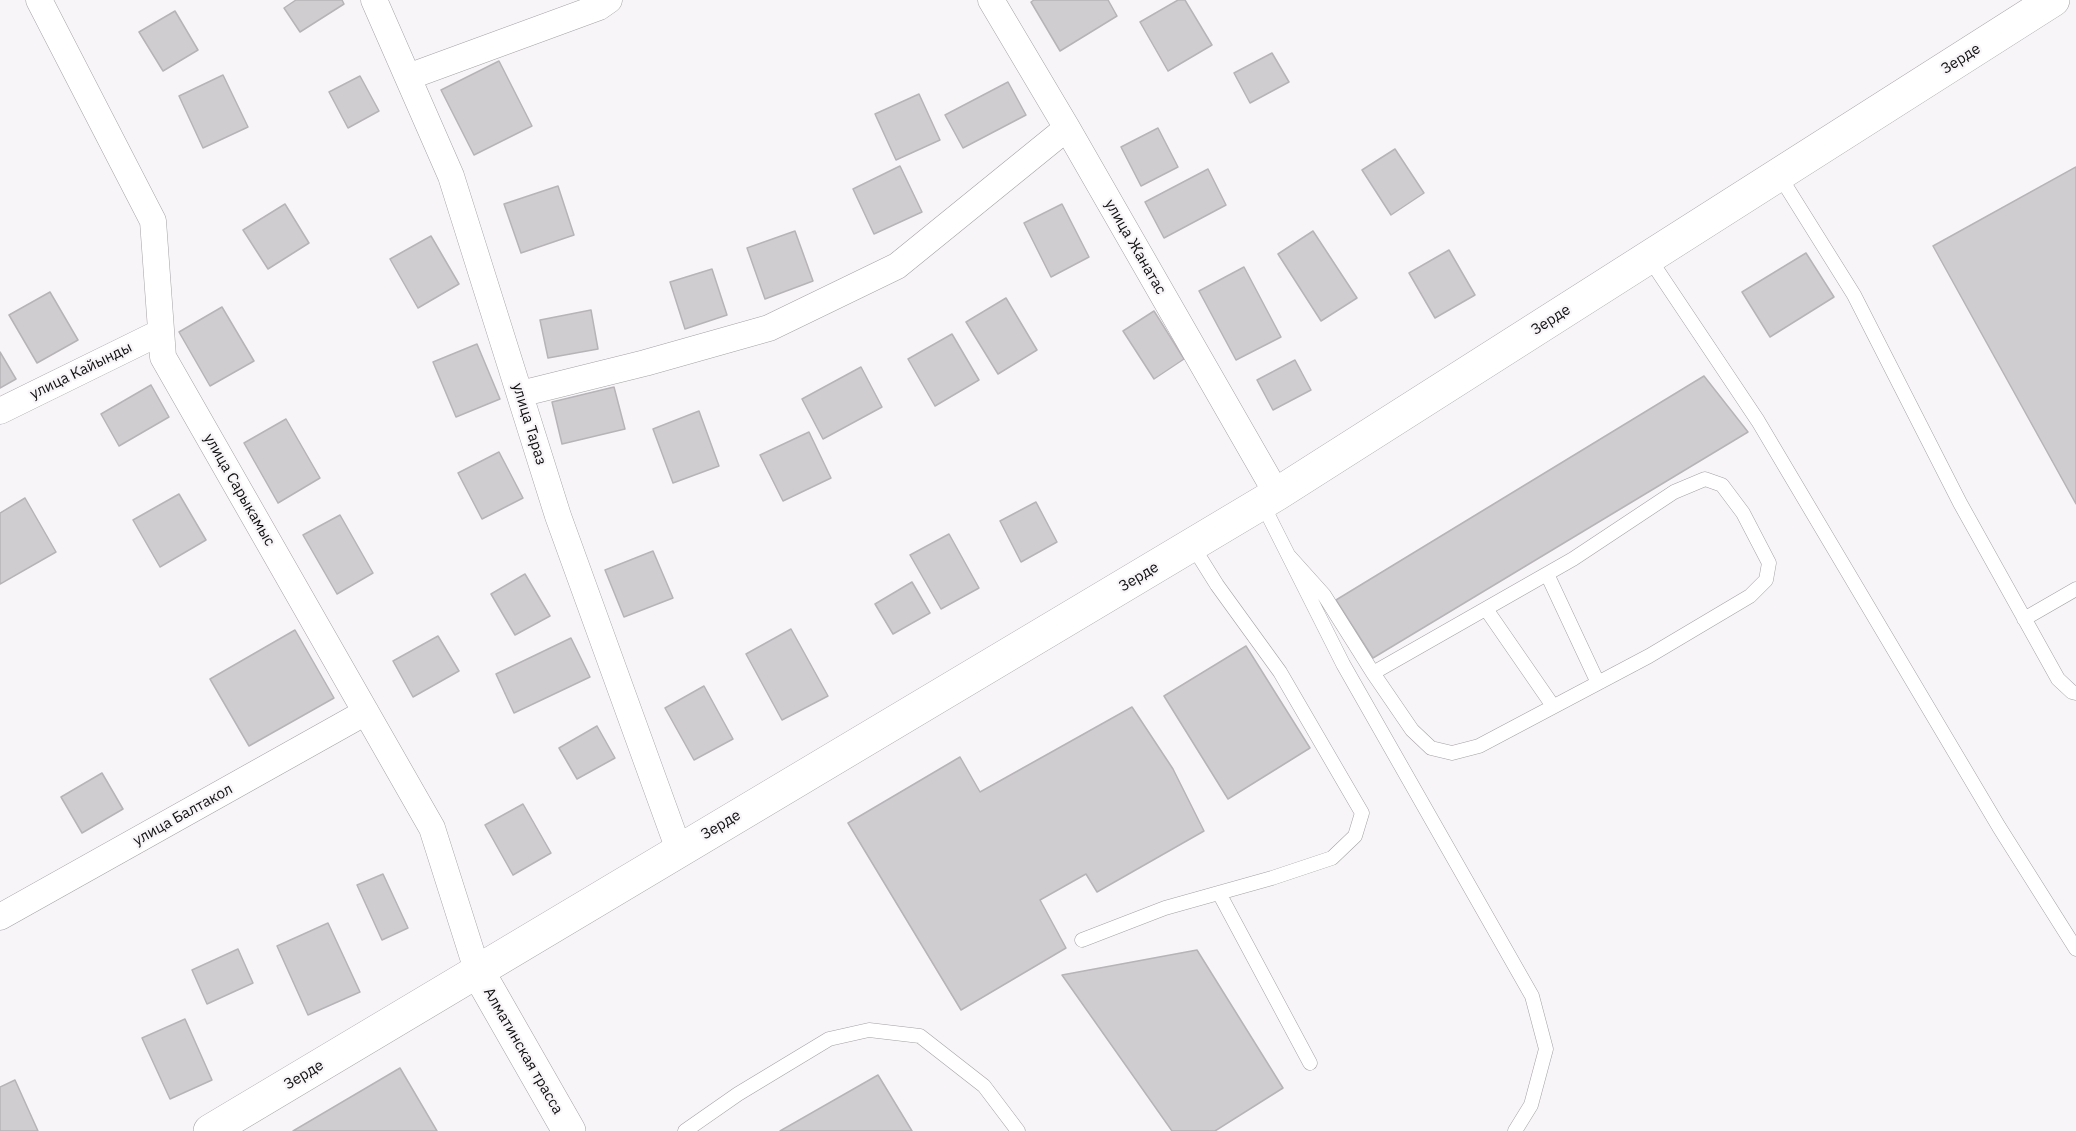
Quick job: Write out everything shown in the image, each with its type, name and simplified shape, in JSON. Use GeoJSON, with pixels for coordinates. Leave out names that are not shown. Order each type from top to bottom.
{"type":"FeatureCollection","features":[{"type":"Feature","properties":{"kind":"street","name":"улица Сарыкамыс"},"geometry":{"type":"LineString","coordinates":[[39,0],[153,220],[163,357],[432,828],[477,970]]}},
{"type":"Feature","properties":{"kind":"street","name":"улица Тараз"},"geometry":{"type":"LineString","coordinates":[[374,0],[451,176],[558,516],[679,850]]}},
{"type":"Feature","properties":{"kind":"street"},"geometry":{"type":"LineString","coordinates":[[408,77],[599,7],[609,0]]}},
{"type":"Feature","properties":{"kind":"street","name":"улица Жанатас"},"geometry":{"type":"LineString","coordinates":[[991,0],[1067,128],[1270,499]]}},
{"type":"Feature","properties":{"kind":"street","name":"Зерде"},"geometry":{"type":"LineString","coordinates":[[210,1131],[1270,499],[2053,0]]}},
{"type":"Feature","properties":{"kind":"street"},"geometry":{"type":"LineString","coordinates":[[520,394],[758,332],[897,266],[1067,128]]}},
{"type":"Feature","properties":{"kind":"street","name":"улица Кайынды"},"geometry":{"type":"LineString","coordinates":[[0,411],[161,332]]}},
{"type":"Feature","properties":{"kind":"street","name":"улица Балтакол"},"geometry":{"type":"LineString","coordinates":[[0,917],[366,712]]}},
{"type":"Feature","properties":{"kind":"street","name":"Алматинская трасса"},"geometry":{"type":"LineString","coordinates":[[477,970],[569,1131]]}},
{"type":"Feature","properties":{"kind":"lane"},"geometry":{"type":"LineString","coordinates":[[1779,175],[1854,295],[1960,503],[2058,679],[2076,693]]}},
{"type":"Feature","properties":{"kind":"lane"},"geometry":{"type":"LineString","coordinates":[[1648,258],[1758,421],[1946,738],[2076,949]]}},
{"type":"Feature","properties":{"kind":"lane"},"geometry":{"type":"LineString","coordinates":[[1289,556],[1324,595],[1373,673],[1412,730],[1431,748],[1452,753],[1479,746],[1649,656],[1750,596],[1766,580],[1769,563],[1743,513],[1722,485],[1706,479],[1674,492],[1573,559],[1373,673]]}},
{"type":"Feature","properties":{"kind":"lane"},"geometry":{"type":"LineString","coordinates":[[1270,499],[1289,556],[1343,664],[1532,996],[1546,1049],[1531,1105],[1515,1131]]}},
{"type":"Feature","properties":{"kind":"lane"},"geometry":{"type":"LineString","coordinates":[[1082,940],[1165,908],[1332,858],[1355,836],[1362,813],[1280,672],[1217,585],[1192,545]]}},
{"type":"Feature","properties":{"kind":"lane"},"geometry":{"type":"LineString","coordinates":[[1547,574],[1598,683]]}},
{"type":"Feature","properties":{"kind":"lane"},"geometry":{"type":"LineString","coordinates":[[2024,619],[2076,589]]}},
{"type":"Feature","properties":{"kind":"lane"},"geometry":{"type":"LineString","coordinates":[[1486,609],[1553,706]]}},
{"type":"Feature","properties":{"kind":"lane"},"geometry":{"type":"LineString","coordinates":[[1219,893],[1310,1063]]}},
{"type":"Feature","properties":{"kind":"lane"},"geometry":{"type":"LineString","coordinates":[[685,1131],[738,1094],[829,1039],[869,1030],[920,1036],[984,1086],[1018,1131]]}},
{"type":"Feature","properties":{"kind":"building"},"geometry":{"type":"Polygon","coordinates":[[[296,0],[342,0],[344,4],[300,32],[284,8],[296,0]]]}},
{"type":"Feature","properties":{"kind":"building"},"geometry":{"type":"Polygon","coordinates":[[[1034,0],[1108,0],[1117,16],[1060,51],[1031,2],[1034,0]]]}},
{"type":"Feature","properties":{"kind":"building"},"geometry":{"type":"Polygon","coordinates":[[[1178,0],[1185,0],[1212,45],[1168,71],[1140,22],[1178,0]]]}},
{"type":"Feature","properties":{"kind":"building"},"geometry":{"type":"Polygon","coordinates":[[[175,11],[198,50],[163,71],[139,32],[175,11]]]}},
{"type":"Feature","properties":{"kind":"building"},"geometry":{"type":"Polygon","coordinates":[[[1272,53],[1289,82],[1250,103],[1234,73],[1272,53]]]}},
{"type":"Feature","properties":{"kind":"building"},"geometry":{"type":"Polygon","coordinates":[[[499,61],[532,126],[474,155],[441,90],[499,61]]]}},
{"type":"Feature","properties":{"kind":"building"},"geometry":{"type":"Polygon","coordinates":[[[223,75],[248,127],[203,148],[179,96],[223,75]]]}},
{"type":"Feature","properties":{"kind":"building"},"geometry":{"type":"Polygon","coordinates":[[[360,76],[379,111],[348,128],[329,92],[360,76]]]}},
{"type":"Feature","properties":{"kind":"building"},"geometry":{"type":"Polygon","coordinates":[[[1008,82],[1026,115],[963,148],[945,115],[1008,82]]]}},
{"type":"Feature","properties":{"kind":"building"},"geometry":{"type":"Polygon","coordinates":[[[919,94],[940,140],[896,160],[875,114],[919,94]]]}},
{"type":"Feature","properties":{"kind":"building"},"geometry":{"type":"Polygon","coordinates":[[[1158,128],[1178,167],[1141,186],[1121,147],[1158,128]]]}},
{"type":"Feature","properties":{"kind":"building"},"geometry":{"type":"Polygon","coordinates":[[[1395,149],[1424,193],[1391,215],[1362,170],[1395,149]]]}},
{"type":"Feature","properties":{"kind":"building"},"geometry":{"type":"Polygon","coordinates":[[[900,166],[922,212],[874,234],[853,189],[900,166]]]}},
{"type":"Feature","properties":{"kind":"building"},"geometry":{"type":"Polygon","coordinates":[[[2076,167],[2076,504],[1933,246],[2076,167]]]}},
{"type":"Feature","properties":{"kind":"building"},"geometry":{"type":"Polygon","coordinates":[[[1208,169],[1226,205],[1164,238],[1145,202],[1208,169]]]}},
{"type":"Feature","properties":{"kind":"building"},"geometry":{"type":"Polygon","coordinates":[[[558,186],[574,235],[521,253],[504,204],[558,186]]]}},
{"type":"Feature","properties":{"kind":"building"},"geometry":{"type":"Polygon","coordinates":[[[285,204],[309,243],[268,269],[243,230],[285,204]]]}},
{"type":"Feature","properties":{"kind":"building"},"geometry":{"type":"Polygon","coordinates":[[[1062,204],[1089,257],[1051,277],[1024,223],[1062,204]]]}},
{"type":"Feature","properties":{"kind":"building"},"geometry":{"type":"Polygon","coordinates":[[[795,231],[813,281],[765,299],[747,248],[795,231]]]}},
{"type":"Feature","properties":{"kind":"building"},"geometry":{"type":"Polygon","coordinates":[[[1313,231],[1357,298],[1321,321],[1278,254],[1313,231]]]}},
{"type":"Feature","properties":{"kind":"building"},"geometry":{"type":"Polygon","coordinates":[[[431,236],[459,284],[418,308],[390,259],[431,236]]]}},
{"type":"Feature","properties":{"kind":"building"},"geometry":{"type":"Polygon","coordinates":[[[1449,250],[1475,295],[1435,318],[1409,273],[1449,250]]]}},
{"type":"Feature","properties":{"kind":"building"},"geometry":{"type":"Polygon","coordinates":[[[1806,253],[1834,297],[1770,337],[1742,292],[1806,253]]]}},
{"type":"Feature","properties":{"kind":"building"},"geometry":{"type":"Polygon","coordinates":[[[1244,267],[1281,337],[1236,360],[1199,291],[1244,267]]]}},
{"type":"Feature","properties":{"kind":"building"},"geometry":{"type":"Polygon","coordinates":[[[712,269],[727,315],[685,329],[670,282],[712,269]]]}},
{"type":"Feature","properties":{"kind":"building"},"geometry":{"type":"Polygon","coordinates":[[[50,292],[78,340],[37,363],[9,315],[50,292]]]}},
{"type":"Feature","properties":{"kind":"building"},"geometry":{"type":"Polygon","coordinates":[[[1006,298],[1037,350],[998,374],[966,322],[1006,298]]]}},
{"type":"Feature","properties":{"kind":"building"},"geometry":{"type":"Polygon","coordinates":[[[222,307],[254,361],[210,386],[179,332],[222,307]]]}},
{"type":"Feature","properties":{"kind":"building"},"geometry":{"type":"Polygon","coordinates":[[[591,310],[598,349],[548,358],[540,320],[591,310]]]}},
{"type":"Feature","properties":{"kind":"building"},"geometry":{"type":"Polygon","coordinates":[[[1154,311],[1184,359],[1154,379],[1123,331],[1154,311]]]}},
{"type":"Feature","properties":{"kind":"building"},"geometry":{"type":"Polygon","coordinates":[[[952,334],[979,380],[935,406],[908,359],[952,334]]]}},
{"type":"Feature","properties":{"kind":"building"},"geometry":{"type":"Polygon","coordinates":[[[477,344],[500,399],[456,417],[433,362],[477,344]]]}},
{"type":"Feature","properties":{"kind":"building"},"geometry":{"type":"Polygon","coordinates":[[[0,352],[16,379],[0,388],[0,352]]]}},
{"type":"Feature","properties":{"kind":"building"},"geometry":{"type":"Polygon","coordinates":[[[1295,360],[1311,390],[1273,410],[1257,380],[1295,360]]]}},
{"type":"Feature","properties":{"kind":"building"},"geometry":{"type":"Polygon","coordinates":[[[861,367],[882,407],[823,439],[802,399],[861,367]]]}},
{"type":"Feature","properties":{"kind":"building"},"geometry":{"type":"Polygon","coordinates":[[[1704,376],[1748,432],[1373,658],[1336,600],[1704,376]]]}},
{"type":"Feature","properties":{"kind":"building"},"geometry":{"type":"Polygon","coordinates":[[[151,385],[169,417],[119,446],[101,414],[151,385]]]}},
{"type":"Feature","properties":{"kind":"building"},"geometry":{"type":"Polygon","coordinates":[[[614,387],[625,429],[562,444],[552,402],[614,387]]]}},
{"type":"Feature","properties":{"kind":"building"},"geometry":{"type":"Polygon","coordinates":[[[699,411],[719,466],[673,483],[653,429],[699,411]]]}},
{"type":"Feature","properties":{"kind":"building"},"geometry":{"type":"Polygon","coordinates":[[[286,419],[320,478],[278,503],[244,443],[286,419]]]}},
{"type":"Feature","properties":{"kind":"building"},"geometry":{"type":"Polygon","coordinates":[[[809,432],[831,478],[783,501],[760,455],[809,432]]]}},
{"type":"Feature","properties":{"kind":"building"},"geometry":{"type":"Polygon","coordinates":[[[499,452],[523,498],[482,519],[458,473],[499,452]]]}},
{"type":"Feature","properties":{"kind":"building"},"geometry":{"type":"Polygon","coordinates":[[[179,494],[206,540],[160,567],[133,520],[179,494]]]}},
{"type":"Feature","properties":{"kind":"building"},"geometry":{"type":"Polygon","coordinates":[[[25,498],[56,552],[0,584],[0,513],[25,498]]]}},
{"type":"Feature","properties":{"kind":"building"},"geometry":{"type":"Polygon","coordinates":[[[1036,502],[1057,542],[1021,562],[1000,521],[1036,502]]]}},
{"type":"Feature","properties":{"kind":"building"},"geometry":{"type":"Polygon","coordinates":[[[340,515],[373,573],[337,594],[303,535],[340,515]]]}},
{"type":"Feature","properties":{"kind":"building"},"geometry":{"type":"Polygon","coordinates":[[[949,534],[979,588],[941,609],[910,555],[949,534]]]}},
{"type":"Feature","properties":{"kind":"building"},"geometry":{"type":"Polygon","coordinates":[[[653,551],[673,598],[624,617],[605,570],[653,551]]]}},
{"type":"Feature","properties":{"kind":"building"},"geometry":{"type":"Polygon","coordinates":[[[525,574],[550,616],[515,635],[491,594],[525,574]]]}},
{"type":"Feature","properties":{"kind":"building"},"geometry":{"type":"Polygon","coordinates":[[[912,582],[930,613],[893,634],[875,604],[912,582]]]}},
{"type":"Feature","properties":{"kind":"building"},"geometry":{"type":"Polygon","coordinates":[[[791,629],[828,696],[782,720],[746,654],[791,629]]]}},
{"type":"Feature","properties":{"kind":"building"},"geometry":{"type":"Polygon","coordinates":[[[295,630],[334,698],[249,746],[210,679],[295,630]]]}},
{"type":"Feature","properties":{"kind":"building"},"geometry":{"type":"Polygon","coordinates":[[[438,636],[459,671],[413,697],[393,661],[438,636]]]}},
{"type":"Feature","properties":{"kind":"building"},"geometry":{"type":"Polygon","coordinates":[[[571,638],[590,677],[514,713],[496,674],[571,638]]]}},
{"type":"Feature","properties":{"kind":"building"},"geometry":{"type":"Polygon","coordinates":[[[1246,646],[1310,748],[1228,799],[1164,696],[1246,646]]]}},
{"type":"Feature","properties":{"kind":"building"},"geometry":{"type":"Polygon","coordinates":[[[704,686],[733,739],[694,760],[665,708],[704,686]]]}},
{"type":"Feature","properties":{"kind":"building"},"geometry":{"type":"Polygon","coordinates":[[[1132,707],[1173,769],[1204,831],[1097,892],[1086,874],[1040,900],[1066,948],[961,1010],[848,823],[960,757],[980,792],[1132,707]]]}},
{"type":"Feature","properties":{"kind":"building"},"geometry":{"type":"Polygon","coordinates":[[[597,726],[615,758],[577,779],[559,748],[597,726]]]}},
{"type":"Feature","properties":{"kind":"building"},"geometry":{"type":"Polygon","coordinates":[[[102,773],[123,809],[82,833],[61,797],[102,773]]]}},
{"type":"Feature","properties":{"kind":"building"},"geometry":{"type":"Polygon","coordinates":[[[523,804],[551,853],[513,875],[485,825],[523,804]]]}},
{"type":"Feature","properties":{"kind":"building"},"geometry":{"type":"Polygon","coordinates":[[[383,874],[408,928],[382,940],[357,885],[383,874]]]}},
{"type":"Feature","properties":{"kind":"building"},"geometry":{"type":"Polygon","coordinates":[[[328,923],[360,992],[308,1015],[277,946],[328,923]]]}},
{"type":"Feature","properties":{"kind":"building"},"geometry":{"type":"Polygon","coordinates":[[[238,949],[253,983],[207,1004],[192,970],[238,949]]]}},
{"type":"Feature","properties":{"kind":"building"},"geometry":{"type":"Polygon","coordinates":[[[1197,950],[1283,1088],[1215,1131],[1172,1131],[1062,975],[1197,950]]]}},
{"type":"Feature","properties":{"kind":"building"},"geometry":{"type":"Polygon","coordinates":[[[185,1019],[212,1080],[170,1099],[142,1038],[185,1019]]]}},
{"type":"Feature","properties":{"kind":"building"},"geometry":{"type":"Polygon","coordinates":[[[400,1068],[437,1131],[293,1131],[400,1068]]]}},
{"type":"Feature","properties":{"kind":"building"},"geometry":{"type":"Polygon","coordinates":[[[878,1075],[912,1131],[780,1131],[878,1075]]]}},
{"type":"Feature","properties":{"kind":"building"},"geometry":{"type":"Polygon","coordinates":[[[15,1080],[38,1131],[0,1131],[0,1087],[15,1080]]]}}]}
